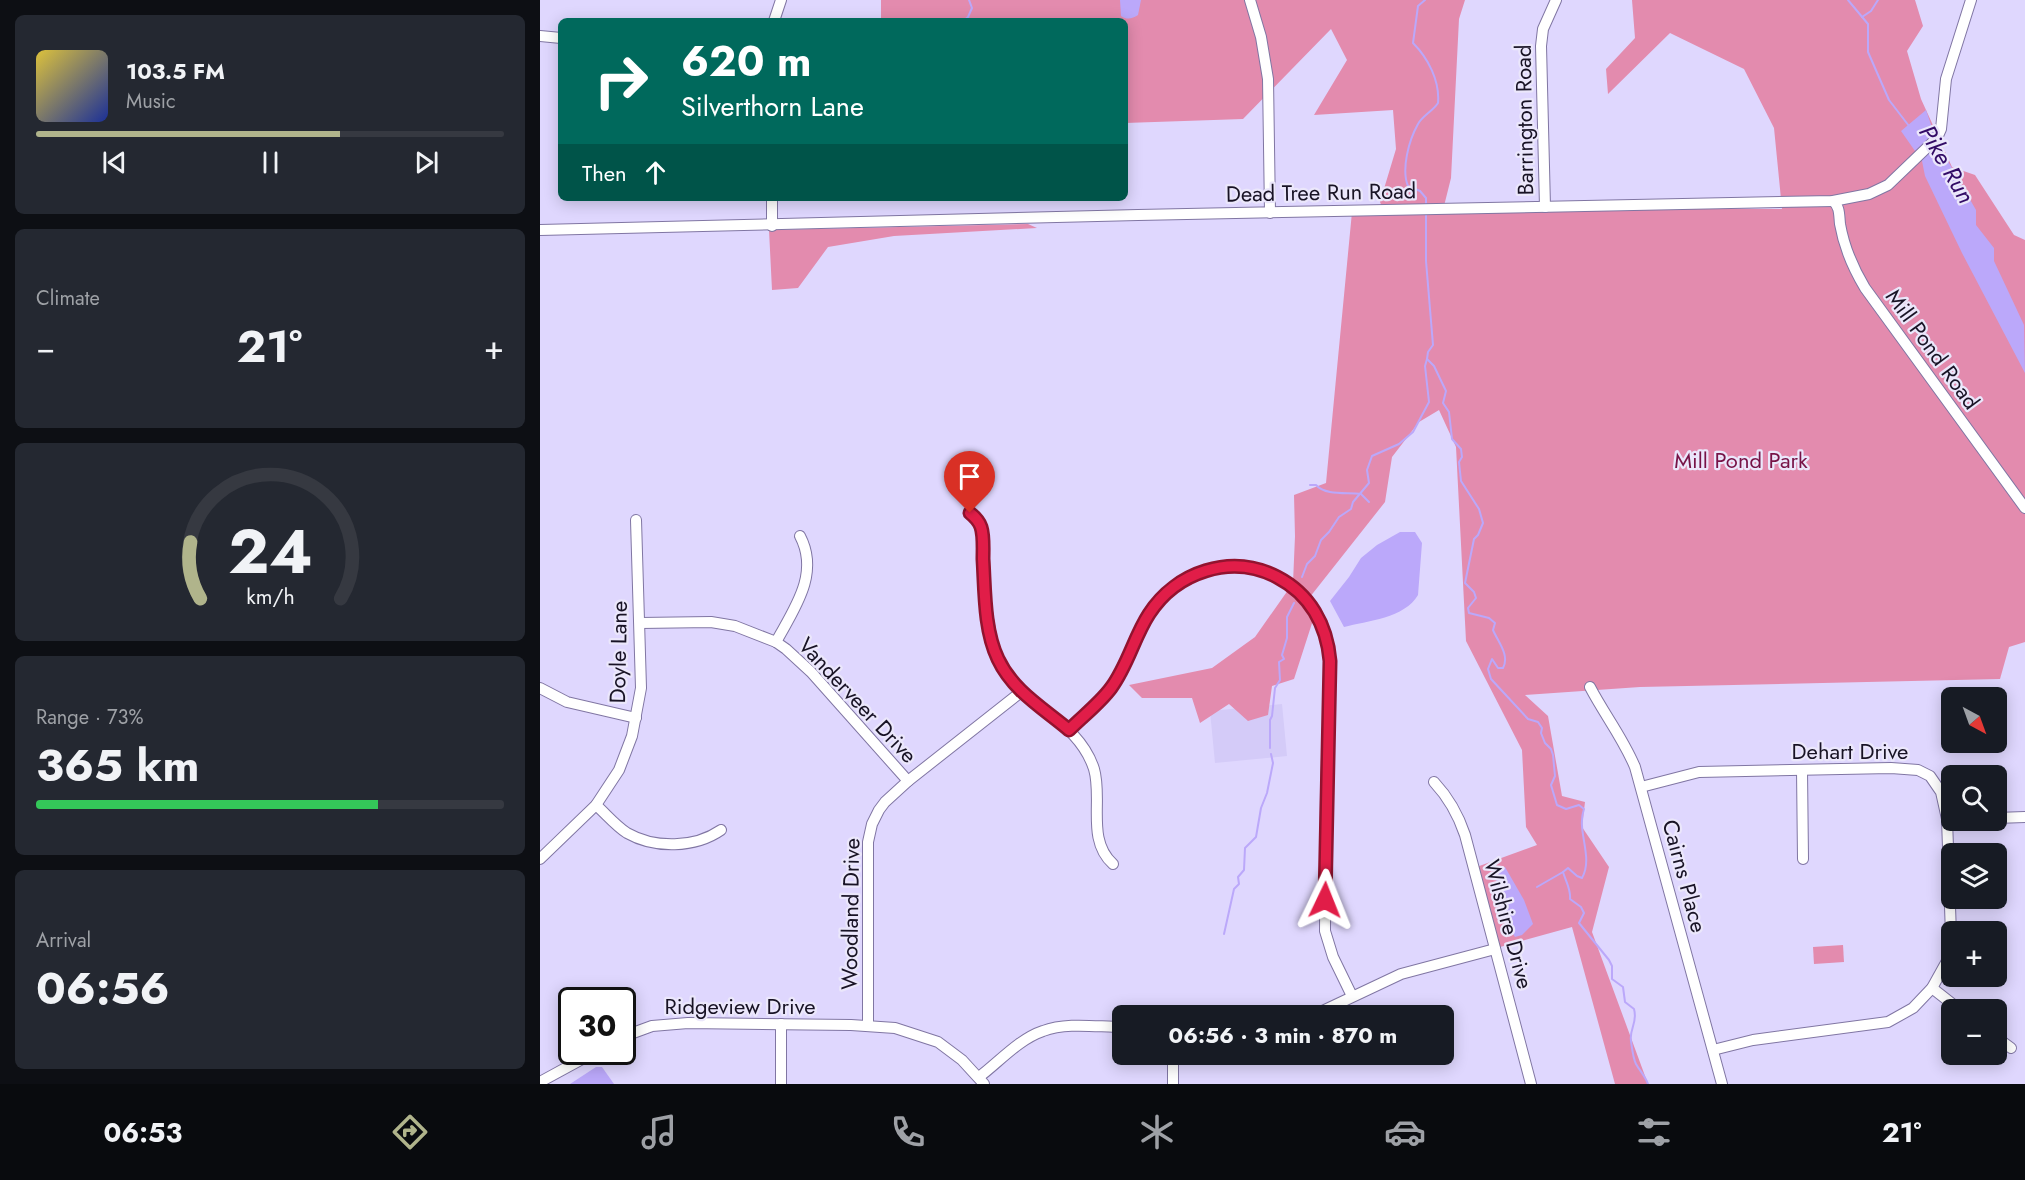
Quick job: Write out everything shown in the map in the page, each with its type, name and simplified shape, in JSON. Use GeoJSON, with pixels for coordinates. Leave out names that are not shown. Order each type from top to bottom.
{"type":"FeatureCollection","features":[{"type":"Feature","properties":{"kind":"street"},"geometry":{"type":"LineString","coordinates":[[775,18],[781,0]]}},
{"type":"Feature","properties":{"kind":"street"},"geometry":{"type":"LineString","coordinates":[[1250,0],[1263,45],[1268,79],[1270,213]]}},
{"type":"Feature","properties":{"kind":"street","name":"Barrington Road"},"geometry":{"type":"LineString","coordinates":[[1545,207],[1541,46],[1543,29],[1556,0]]}},
{"type":"Feature","properties":{"kind":"street","name":"Dead Tree Run Road"},"geometry":{"type":"LineString","coordinates":[[540,230],[1833,201],[1863,196],[1882,189],[1894,181],[1937,138],[1941,129],[1943,99],[1950,67],[1971,0]]}},
{"type":"Feature","properties":{"kind":"street"},"geometry":{"type":"LineString","coordinates":[[540,36],[558,38]]}},
{"type":"Feature","properties":{"kind":"street"},"geometry":{"type":"LineString","coordinates":[[772,201],[772,225]]}},
{"type":"Feature","properties":{"kind":"street","name":"Mill Pond Road"},"geometry":{"type":"LineString","coordinates":[[1833,201],[1838,206],[1842,236],[1848,255],[1865,288],[2025,508]]}},
{"type":"Feature","properties":{"kind":"street"},"geometry":{"type":"LineString","coordinates":[[970,513],[978,520],[982,531],[985,589],[994,647],[998,658],[1021,692],[1069,730],[1082,746],[1093,766],[1098,787],[1098,842],[1113,864]]}},
{"type":"Feature","properties":{"kind":"street","name":"Doyle Lane"},"geometry":{"type":"LineString","coordinates":[[540,859],[596,805],[619,770],[632,736],[640,688],[636,520]]}},
{"type":"Feature","properties":{"kind":"street"},"geometry":{"type":"LineString","coordinates":[[776,642],[806,584],[807,557],[800,536]]}},
{"type":"Feature","properties":{"kind":"street"},"geometry":{"type":"LineString","coordinates":[[1069,730],[1110,689],[1121,672],[1148,615],[1170,591],[1184,580],[1216,567],[1238,566],[1273,575],[1293,587],[1317,614],[1329,646],[1325,931],[1333,957],[1352,996]]}},
{"type":"Feature","properties":{"kind":"street","name":"Vanderveer Drive"},"geometry":{"type":"LineString","coordinates":[[640,623],[735,626],[776,642],[811,672],[908,781]]}},
{"type":"Feature","properties":{"kind":"street","name":"Cairns Place"},"geometry":{"type":"LineString","coordinates":[[1590,687],[1627,747],[1641,787],[1678,930],[1722,1084]]}},
{"type":"Feature","properties":{"kind":"street"},"geometry":{"type":"LineString","coordinates":[[540,688],[567,702],[636,718]]}},
{"type":"Feature","properties":{"kind":"street","name":"Woodland Drive"},"geometry":{"type":"LineString","coordinates":[[868,1026],[868,842],[872,824],[879,810],[908,781],[1021,692]]}},
{"type":"Feature","properties":{"kind":"street","name":"Dehart Drive"},"geometry":{"type":"LineString","coordinates":[[1641,787],[1699,772],[1891,768],[1918,770],[1935,780],[1941,792]]}},
{"type":"Feature","properties":{"kind":"street"},"geometry":{"type":"LineString","coordinates":[[1802,770],[1803,859]]}},
{"type":"Feature","properties":{"kind":"street","name":"Wilshire Drive"},"geometry":{"type":"LineString","coordinates":[[1434,782],[1445,794],[1459,817],[1531,1084]]}},
{"type":"Feature","properties":{"kind":"street"},"geometry":{"type":"LineString","coordinates":[[596,805],[626,832],[652,843],[682,844],[702,841],[721,830]]}},
{"type":"Feature","properties":{"kind":"street"},"geometry":{"type":"LineString","coordinates":[[2007,818],[2025,817]]}},
{"type":"Feature","properties":{"kind":"street","name":"Dehart Drive"},"geometry":{"type":"LineString","coordinates":[[1713,1050],[1753,1040],[1888,1022],[1913,1008],[1932,988],[1947,961],[1951,935],[1949,831]]}},
{"type":"Feature","properties":{"kind":"street"},"geometry":{"type":"LineString","coordinates":[[1334,1005],[1401,974],[1495,949]]}},
{"type":"Feature","properties":{"kind":"street"},"geometry":{"type":"LineString","coordinates":[[1932,988],[1946,999]]}},
{"type":"Feature","properties":{"kind":"street","name":"Ridgeview Drive"},"geometry":{"type":"LineString","coordinates":[[636,1032],[652,1026],[688,1023],[868,1026],[911,1032],[938,1042],[962,1060],[981,1081]]}},
{"type":"Feature","properties":{"kind":"street"},"geometry":{"type":"LineString","coordinates":[[781,1024],[781,1084]]}},
{"type":"Feature","properties":{"kind":"street"},"geometry":{"type":"LineString","coordinates":[[981,1081],[1019,1044],[1042,1031],[1058,1027],[1112,1027]]}},
{"type":"Feature","properties":{"kind":"street"},"geometry":{"type":"LineString","coordinates":[[2007,1045],[2011,1048]]}},
{"type":"Feature","properties":{"kind":"street"},"geometry":{"type":"LineString","coordinates":[[540,1082],[571,1065]]}},
{"type":"Feature","properties":{"kind":"street"},"geometry":{"type":"LineString","coordinates":[[1173,1065],[1173,1084]]}},
{"type":"Feature","properties":{"kind":"shaded area"},"geometry":{"type":"Polygon","coordinates":[[[1282,704],[1287,756],[1215,763],[1210,711],[1282,704]]]}},
{"type":"Feature","properties":{"kind":"green space","name":"Mill Pond Park"},"geometry":{"type":"Polygon","coordinates":[[[881,0],[1465,0],[1459,19],[1451,178],[1444,206],[1782,209],[1774,128],[1744,69],[1670,33],[1608,94],[1606,69],[1635,38],[1632,0],[1915,0],[1923,26],[1907,51],[1921,99],[1952,167],[1975,175],[2014,235],[2025,240],[2025,642],[2009,647],[2000,679],[1640,687],[1525,695],[1548,716],[1562,796],[1585,802],[1582,827],[1609,867],[1592,932],[1648,1084],[1615,1084],[1572,927],[1493,949],[1471,869],[1537,845],[1526,827],[1522,750],[1466,641],[1456,447],[1439,410],[1419,422],[1392,457],[1385,502],[1306,602],[1315,614],[1294,679],[1272,686],[1268,715],[1248,721],[1229,704],[1200,723],[1192,698],[1142,698],[1129,685],[1212,668],[1255,637],[1293,583],[1294,495],[1326,483],[1352,212],[1384,211],[1380,202],[1396,149],[1393,110],[1314,115],[1347,60],[1331,29],[1243,119],[1128,123],[1128,18],[881,18],[881,0]]]}},
{"type":"Feature","properties":{"kind":"green space"},"geometry":{"type":"Polygon","coordinates":[[[1028,224],[1037,228],[894,236],[828,247],[798,288],[772,290],[769,230],[1028,224]]]}},
{"type":"Feature","properties":{"kind":"green space"},"geometry":{"type":"Polygon","coordinates":[[[1843,945],[1844,962],[1814,964],[1813,947],[1843,945]]]}},
{"type":"Feature","properties":{"kind":"water"},"geometry":{"type":"Polygon","coordinates":[[[1120,0],[1141,0],[1138,15],[1130,18],[1121,16],[1120,0]]]}},
{"type":"Feature","properties":{"kind":"water"},"geometry":{"type":"Polygon","coordinates":[[[1926,110],[1937,142],[1976,210],[1976,225],[1994,248],[1994,261],[2024,325],[2025,373],[1962,253],[1925,176],[1922,161],[1901,131],[1926,110]]]}},
{"type":"Feature","properties":{"kind":"water"},"geometry":{"type":"Polygon","coordinates":[[[1400,532],[1415,532],[1422,543],[1418,595],[1412,603],[1395,614],[1344,627],[1330,601],[1361,558],[1377,545],[1400,532]]]}},
{"type":"Feature","properties":{"kind":"water"},"geometry":{"type":"Polygon","coordinates":[[[1505,867],[1524,900],[1533,924],[1522,935],[1515,937],[1503,914],[1497,889],[1496,872],[1505,867]]]}},
{"type":"Feature","properties":{"kind":"water"},"geometry":{"type":"Polygon","coordinates":[[[596,1067],[602,1067],[614,1084],[570,1084],[596,1067]]]}},
{"type":"Feature","properties":{"kind":"waterway"},"geometry":{"type":"LineString","coordinates":[[967,18],[972,8],[969,0]]}},
{"type":"Feature","properties":{"kind":"waterway"},"geometry":{"type":"LineString","coordinates":[[1425,0],[1418,6],[1413,43],[1432,70],[1437,86],[1438,103],[1420,121],[1415,131],[1409,146],[1405,171],[1408,186],[1420,191],[1426,198],[1426,207]]}},
{"type":"Feature","properties":{"kind":"waterway","name":"Pike Run"},"geometry":{"type":"LineString","coordinates":[[1848,0],[1868,24],[1868,52],[1889,100],[1909,126]]}},
{"type":"Feature","properties":{"kind":"waterway"},"geometry":{"type":"LineString","coordinates":[[1862,17],[1871,11],[1878,0]]}},
{"type":"Feature","properties":{"kind":"waterway"},"geometry":{"type":"LineString","coordinates":[[1426,213],[1426,261],[1433,345],[1428,352],[1427,359],[1434,366],[1446,391],[1443,403],[1449,412],[1452,439],[1461,449],[1462,457],[1459,462],[1461,481],[1479,509],[1483,523],[1474,539],[1465,583],[1474,592],[1476,598],[1468,608],[1469,613],[1489,618],[1495,623],[1493,630],[1503,649],[1505,663],[1503,668],[1498,668],[1492,659],[1488,669],[1491,679],[1528,719],[1538,722],[1542,728],[1541,733],[1545,743],[1553,755],[1555,776],[1551,785],[1557,805],[1566,809],[1579,805],[1584,809],[1582,826],[1586,853],[1585,870],[1582,878],[1568,868],[1563,872],[1570,899],[1581,907],[1584,913],[1579,923],[1609,960],[1612,966],[1612,979],[1623,987],[1625,1002],[1634,1009],[1635,1018],[1631,1037],[1633,1053],[1636,1064],[1648,1084]]}},
{"type":"Feature","properties":{"kind":"waterway"},"geometry":{"type":"LineString","coordinates":[[1302,577],[1307,564],[1315,556],[1321,540],[1339,517],[1351,509],[1353,502],[1369,483],[1367,470],[1372,456],[1399,444],[1413,432],[1429,402],[1425,366],[1427,359]]}},
{"type":"Feature","properties":{"kind":"waterway"},"geometry":{"type":"LineString","coordinates":[[1310,485],[1316,485],[1325,491],[1361,494],[1369,502]]}},
{"type":"Feature","properties":{"kind":"waterway"},"geometry":{"type":"LineString","coordinates":[[1270,748],[1270,720],[1275,688],[1280,680],[1279,662],[1284,659],[1282,655],[1287,638],[1287,617],[1294,603]]}},
{"type":"Feature","properties":{"kind":"waterway"},"geometry":{"type":"LineString","coordinates":[[1224,934],[1234,889],[1239,884],[1238,877],[1244,870],[1245,848],[1256,837],[1273,763],[1271,754]]}},
{"type":"Feature","properties":{"kind":"waterway"},"geometry":{"type":"LineString","coordinates":[[1537,887],[1563,872]]}},
{"type":"Feature","properties":{"kind":"route"},"geometry":{"type":"LineString","coordinates":[[970,513],[978,520],[982,531],[990,629],[998,658],[1021,692],[1069,730],[1110,689],[1121,672],[1148,615],[1170,591],[1184,580],[1216,567],[1247,567],[1284,580],[1304,598],[1323,625],[1329,646],[1325,900]]}}]}
